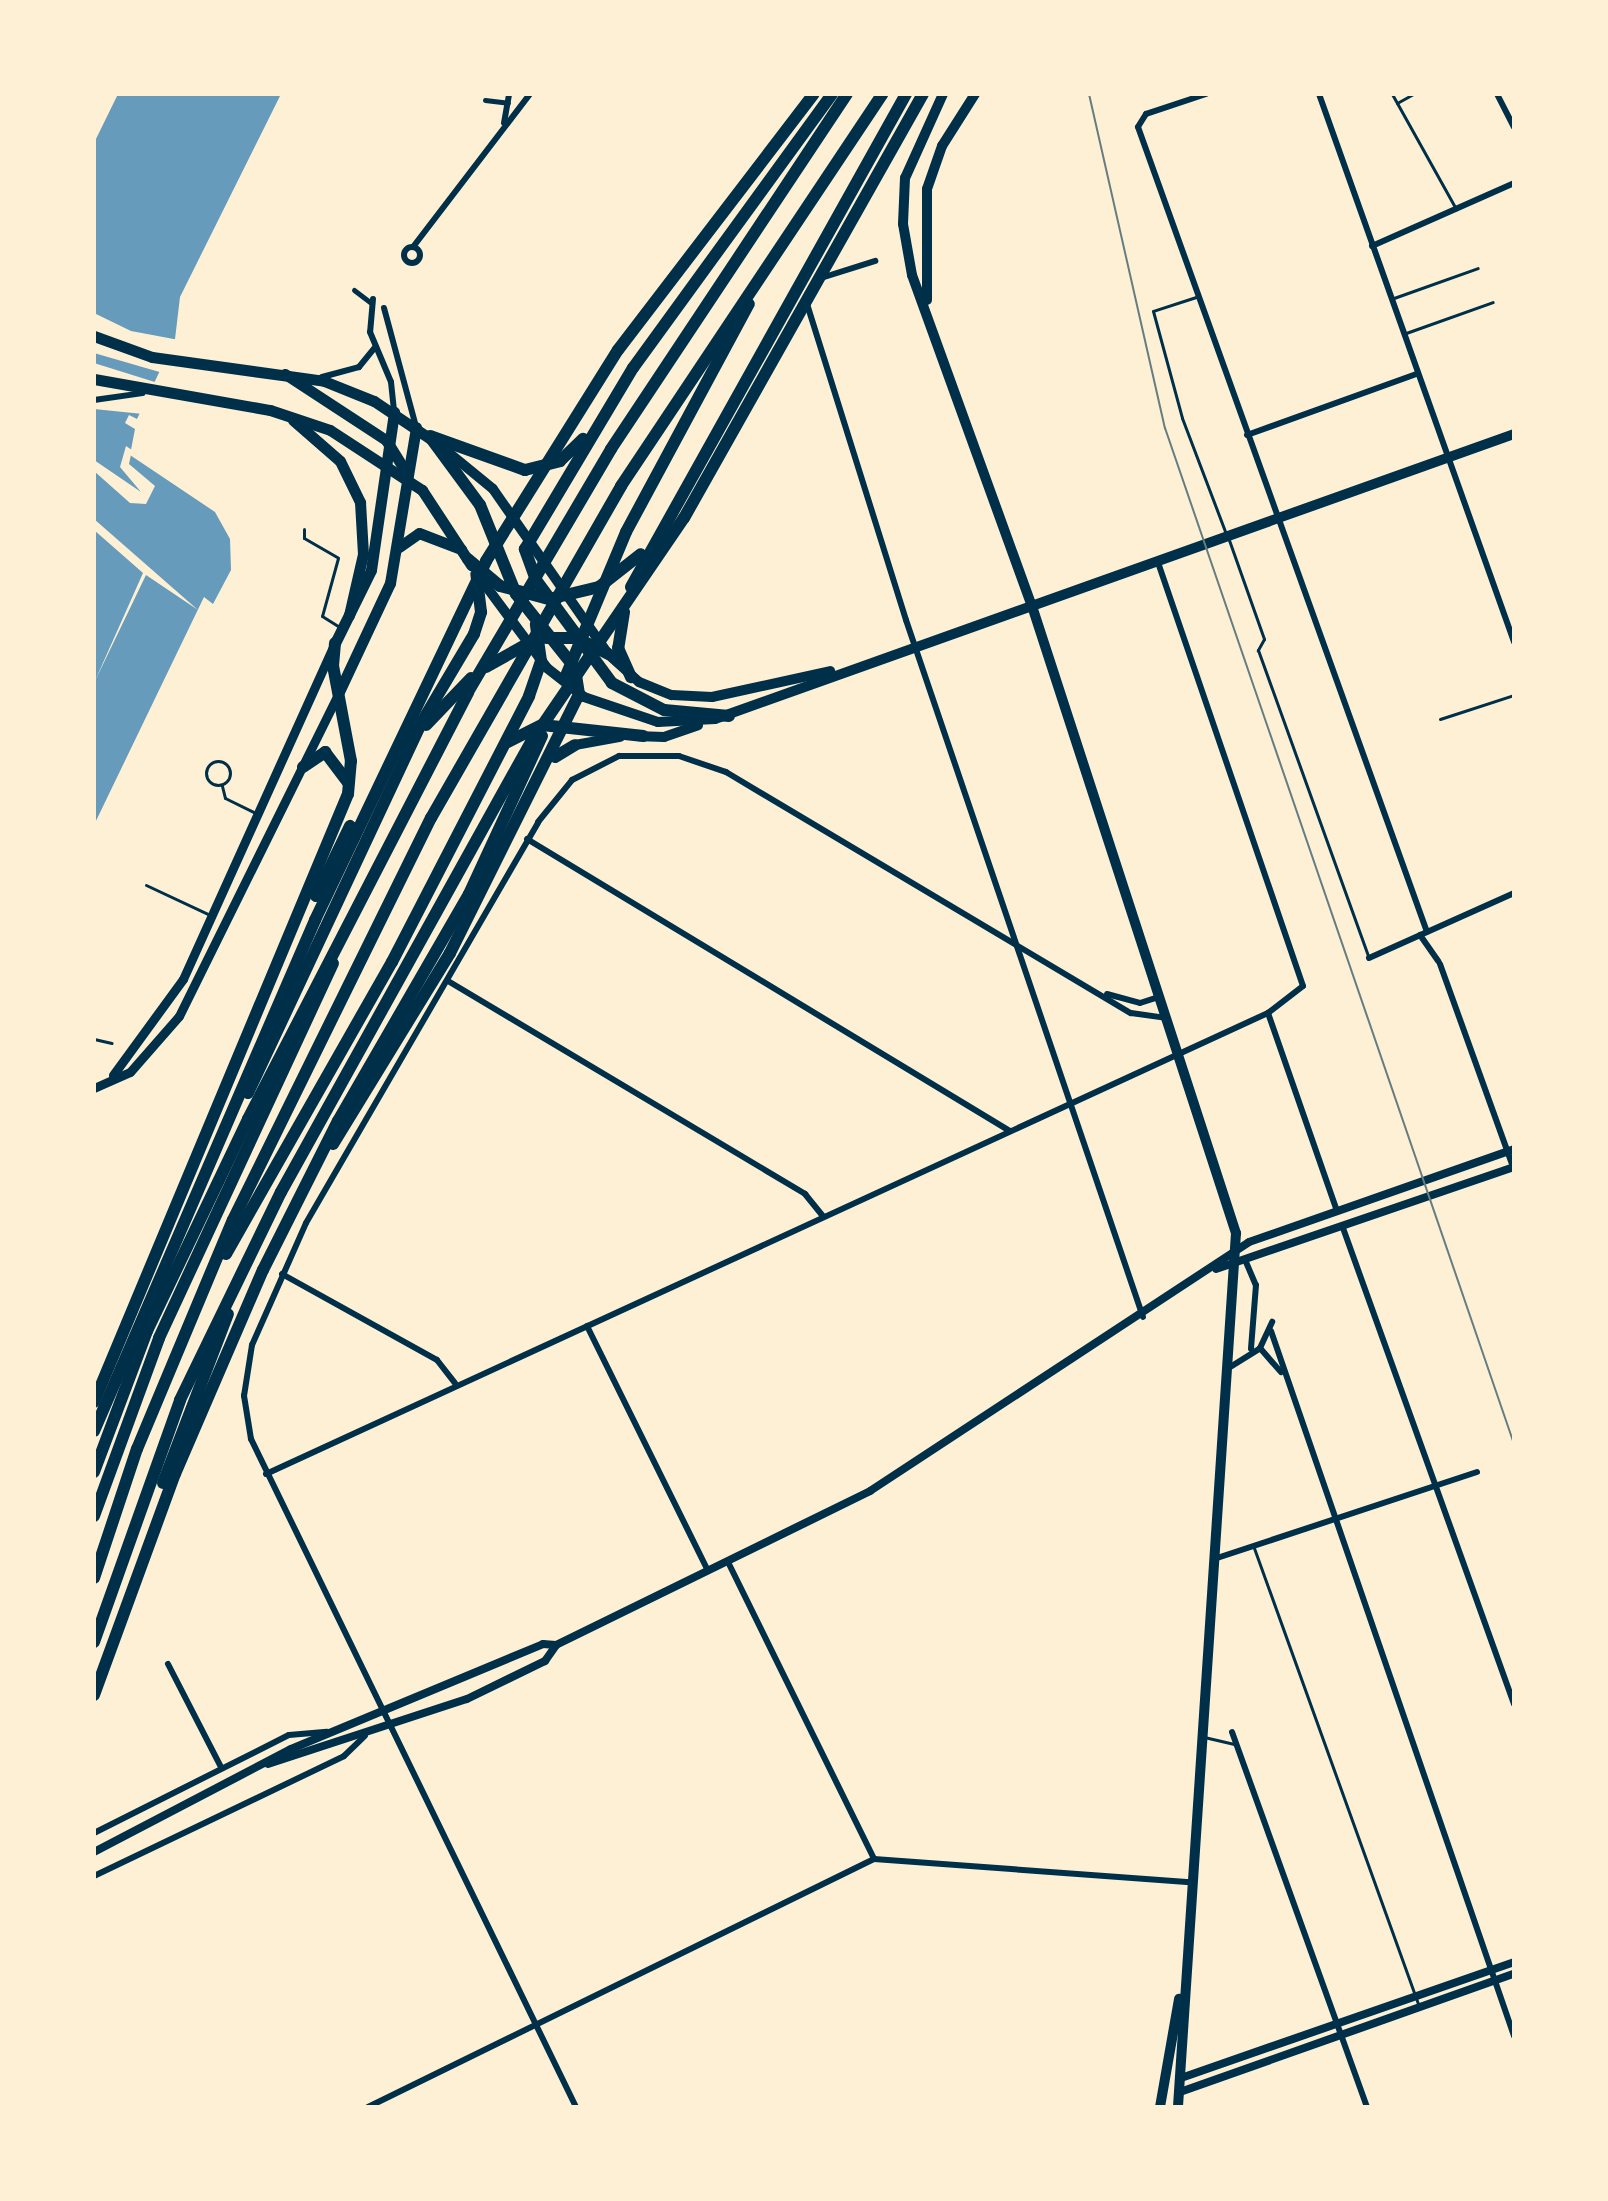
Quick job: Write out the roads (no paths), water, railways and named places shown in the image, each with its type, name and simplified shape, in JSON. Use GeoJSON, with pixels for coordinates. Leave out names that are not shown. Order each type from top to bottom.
{"type":"FeatureCollection","features":[{"type":"Feature","properties":{"kind":"highway"},"geometry":{"type":"LineString","coordinates":[[263,1011],[471,589],[549,454],[618,350],[814,94]]}},
{"type":"Feature","properties":{"kind":"highway"},"geometry":{"type":"LineString","coordinates":[[722,717],[677,713],[638,700],[604,675],[526,562],[528,539],[607,406],[832,94]]}},
{"type":"Feature","properties":{"kind":"highway"},"geometry":{"type":"LineString","coordinates":[[94,1472],[147,1331],[364,890],[573,511],[847,94]]}},
{"type":"Feature","properties":{"kind":"highway"},"geometry":{"type":"LineString","coordinates":[[94,1578],[183,1334],[338,1003],[451,781],[585,544],[882,94]]}},
{"type":"Feature","properties":{"kind":"highway"},"geometry":{"type":"LineString","coordinates":[[631,677],[619,630],[651,542],[906,94]]}},
{"type":"Feature","properties":{"kind":"highway"},"geometry":{"type":"LineString","coordinates":[[94,1642],[164,1439],[260,1232],[548,714],[684,518],[923,94]]}},
{"type":"Feature","properties":{"kind":"highway"},"geometry":{"type":"LineString","coordinates":[[99,1680],[192,1434],[311,1172],[469,894],[626,532],[789,231]]}},
{"type":"Feature","properties":{"kind":"highway"},"geometry":{"type":"LineString","coordinates":[[94,336],[152,357],[306,377],[394,412],[424,434],[502,465],[537,469],[569,455],[598,421]]}},
{"type":"Feature","properties":{"kind":"highway"},"geometry":{"type":"LineString","coordinates":[[278,373],[390,444],[408,478]]}},
{"type":"Feature","properties":{"kind":"highway"},"geometry":{"type":"LineString","coordinates":[[94,379],[143,393],[274,411],[330,430],[408,478],[442,512],[475,572],[477,628],[410,747],[212,1159]]}},
{"type":"Feature","properties":{"kind":"highway"},"geometry":{"type":"LineString","coordinates":[[274,411],[329,449],[356,490],[363,554],[349,615]]}},
{"type":"Feature","properties":{"kind":"highway"},"geometry":{"type":"LineString","coordinates":[[94,1402],[263,1011],[348,794],[351,761],[338,694],[335,643],[371,570],[394,412]]}},
{"type":"Feature","properties":{"kind":"highway"},"geometry":{"type":"LineString","coordinates":[[338,694],[385,598],[396,554],[408,478],[424,434]]}},
{"type":"Feature","properties":{"kind":"highway"},"geometry":{"type":"LineString","coordinates":[[424,434],[480,505],[516,594]]}},
{"type":"Feature","properties":{"kind":"highway"},"geometry":{"type":"LineString","coordinates":[[311,1172],[450,953],[567,728],[579,694],[578,676],[546,639],[532,613],[516,594],[465,554],[419,533],[407,536],[396,554]]}},
{"type":"Feature","properties":{"kind":"highway"},"geometry":{"type":"LineString","coordinates":[[516,594],[549,599],[567,598],[610,581],[651,542]]}},
{"type":"Feature","properties":{"kind":"highway"},"geometry":{"type":"LineString","coordinates":[[410,747],[470,679],[526,643],[577,638],[608,654]]}},
{"type":"Feature","properties":{"kind":"highway"},"geometry":{"type":"LineString","coordinates":[[183,1334],[498,757],[541,661],[546,639]]}},
{"type":"Feature","properties":{"kind":"highway"},"geometry":{"type":"LineString","coordinates":[[498,757],[526,729],[567,728],[643,736]]}},
{"type":"Feature","properties":{"kind":"highway"},"geometry":{"type":"LineString","coordinates":[[94,1431],[400,736]]}},
{"type":"Feature","properties":{"kind":"highway"},"geometry":{"type":"LineString","coordinates":[[546,769],[575,745]]}},
{"type":"Feature","properties":{"kind":"highway"},"geometry":{"type":"LineString","coordinates":[[303,767],[314,753],[330,755],[347,779],[348,794]]}},
{"type":"Feature","properties":{"kind":"highway"},"geometry":{"type":"LineString","coordinates":[[94,1516],[159,1338],[315,992]]}},
{"type":"Feature","properties":{"kind":"highway"},"geometry":{"type":"LineString","coordinates":[[94,1695],[136,1556],[260,1232]]}},
{"type":"Feature","properties":{"kind":"main road"},"geometry":{"type":"LineString","coordinates":[[943,94],[914,148],[903,195],[905,246],[1031,603],[1228,1200],[1235,1258],[1183,1977],[1178,2107]]}},
{"type":"Feature","properties":{"kind":"main road"},"geometry":{"type":"LineString","coordinates":[[927,302],[927,189],[946,136],[975,94]]}},
{"type":"Feature","properties":{"kind":"main road"},"geometry":{"type":"LineString","coordinates":[[424,434],[480,475],[608,654],[631,677],[697,698],[839,669]]}},
{"type":"Feature","properties":{"kind":"main road"},"geometry":{"type":"LineString","coordinates":[[575,745],[675,734],[839,669],[1514,434]]}},
{"type":"Feature","properties":{"kind":"main road"},"geometry":{"type":"LineString","coordinates":[[475,572],[541,661],[579,694],[658,722],[722,717]]}},
{"type":"Feature","properties":{"kind":"main road"},"geometry":{"type":"LineString","coordinates":[[94,1088],[113,1075],[165,1009],[213,917],[335,643]]}},
{"type":"Feature","properties":{"kind":"main road"},"geometry":{"type":"LineString","coordinates":[[113,1075],[130,1072],[179,1016],[338,694]]}},
{"type":"Feature","properties":{"kind":"main road"},"geometry":{"type":"LineString","coordinates":[[1160,2107],[1183,1977]]}},
{"type":"Feature","properties":{"kind":"main road"},"geometry":{"type":"LineString","coordinates":[[1162,2084],[1181,2078]]}},
{"type":"Feature","properties":{"kind":"main road"},"geometry":{"type":"LineString","coordinates":[[1162,2084],[1180,2092]]}},
{"type":"Feature","properties":{"kind":"street"},"geometry":{"type":"LineString","coordinates":[[499,133],[509,94]]}},
{"type":"Feature","properties":{"kind":"street"},"geometry":{"type":"LineString","coordinates":[[398,264],[403,253],[413,247],[530,94]]}},
{"type":"Feature","properties":{"kind":"street"},"geometry":{"type":"LineString","coordinates":[[1206,94],[1142,117],[1138,127],[1196,297],[1279,517],[1424,934],[1439,962],[1511,1151],[1514,1168],[1246,1262],[1235,1258]]}},
{"type":"Feature","properties":{"kind":"street"},"geometry":{"type":"LineString","coordinates":[[1319,94],[1416,374],[1449,457],[1514,642]]}},
{"type":"Feature","properties":{"kind":"street"},"geometry":{"type":"LineString","coordinates":[[1497,94],[1514,127]]}},
{"type":"Feature","properties":{"kind":"street"},"geometry":{"type":"LineString","coordinates":[[485,100],[509,103]]}},
{"type":"Feature","properties":{"kind":"street"},"geometry":{"type":"LineString","coordinates":[[1372,246],[1514,183]]}},
{"type":"Feature","properties":{"kind":"street"},"geometry":{"type":"LineString","coordinates":[[413,247],[418,261]]}},
{"type":"Feature","properties":{"kind":"street"},"geometry":{"type":"LineString","coordinates":[[403,253],[409,263],[418,261]]}},
{"type":"Feature","properties":{"kind":"street"},"geometry":{"type":"LineString","coordinates":[[408,272],[418,261]]}},
{"type":"Feature","properties":{"kind":"street"},"geometry":{"type":"LineString","coordinates":[[875,261],[815,282],[807,304],[1013,940],[1143,1317]]}},
{"type":"Feature","properties":{"kind":"street"},"geometry":{"type":"LineString","coordinates":[[354,290],[372,301],[375,344],[391,382],[394,412]]}},
{"type":"Feature","properties":{"kind":"street"},"geometry":{"type":"LineString","coordinates":[[384,308],[424,434]]}},
{"type":"Feature","properties":{"kind":"street"},"geometry":{"type":"LineString","coordinates":[[306,377],[359,367],[375,344]]}},
{"type":"Feature","properties":{"kind":"street"},"geometry":{"type":"LineString","coordinates":[[1247,435],[1416,374]]}},
{"type":"Feature","properties":{"kind":"street"},"geometry":{"type":"LineString","coordinates":[[94,400],[143,393]]}},
{"type":"Feature","properties":{"kind":"street"},"geometry":{"type":"LineString","coordinates":[[266,1474],[455,1383],[587,1326],[1179,1055],[1268,1013],[1303,986],[1305,975],[1157,560]]}},
{"type":"Feature","properties":{"kind":"street"},"geometry":{"type":"LineString","coordinates":[[576,2107],[266,1474],[247,1421],[246,1373],[282,1274],[527,839],[560,791],[591,767],[637,754],[679,756],[747,783],[1134,1014],[1166,1018]]}},
{"type":"Feature","properties":{"kind":"street"},"geometry":{"type":"LineString","coordinates":[[527,839],[1010,1131]]}},
{"type":"Feature","properties":{"kind":"street"},"geometry":{"type":"LineString","coordinates":[[1369,958],[1514,893]]}},
{"type":"Feature","properties":{"kind":"street"},"geometry":{"type":"LineString","coordinates":[[448,981],[805,1194],[823,1216]]}},
{"type":"Feature","properties":{"kind":"street"},"geometry":{"type":"LineString","coordinates":[[1100,992],[1140,1003],[1159,997]]}},
{"type":"Feature","properties":{"kind":"street"},"geometry":{"type":"LineString","coordinates":[[1268,1013],[1514,1704]]}},
{"type":"Feature","properties":{"kind":"street"},"geometry":{"type":"LineString","coordinates":[[94,1852],[268,1764],[480,1673],[556,1645],[870,1491],[1235,1258],[1337,1211],[1511,1151]]}},
{"type":"Feature","properties":{"kind":"street"},"geometry":{"type":"LineString","coordinates":[[1235,1258],[1246,1262],[1256,1285],[1251,1349]]}},
{"type":"Feature","properties":{"kind":"street"},"geometry":{"type":"LineString","coordinates":[[1216,1269],[1235,1258]]}},
{"type":"Feature","properties":{"kind":"street"},"geometry":{"type":"LineString","coordinates":[[282,1274],[437,1360],[455,1383]]}},
{"type":"Feature","properties":{"kind":"street"},"geometry":{"type":"LineString","coordinates":[[1272,1322],[1271,1331],[1283,1375],[1514,2036]]}},
{"type":"Feature","properties":{"kind":"street"},"geometry":{"type":"LineString","coordinates":[[587,1326],[708,1571]]}},
{"type":"Feature","properties":{"kind":"street"},"geometry":{"type":"LineString","coordinates":[[1260,1348],[1271,1331]]}},
{"type":"Feature","properties":{"kind":"street"},"geometry":{"type":"LineString","coordinates":[[1227,1370],[1251,1349],[1260,1348]]}},
{"type":"Feature","properties":{"kind":"street"},"geometry":{"type":"LineString","coordinates":[[1260,1348],[1283,1375]]}},
{"type":"Feature","properties":{"kind":"street"},"geometry":{"type":"LineString","coordinates":[[1214,1559],[1477,1472]]}},
{"type":"Feature","properties":{"kind":"street"},"geometry":{"type":"LineString","coordinates":[[728,1562],[874,1859]]}},
{"type":"Feature","properties":{"kind":"street"},"geometry":{"type":"LineString","coordinates":[[268,1764],[365,1736],[488,1689],[545,1661],[556,1645]]}},
{"type":"Feature","properties":{"kind":"street"},"geometry":{"type":"LineString","coordinates":[[168,1664],[221,1767]]}},
{"type":"Feature","properties":{"kind":"street"},"geometry":{"type":"LineString","coordinates":[[480,1673],[488,1689]]}},
{"type":"Feature","properties":{"kind":"street"},"geometry":{"type":"LineString","coordinates":[[94,1833],[221,1767],[295,1733],[358,1725]]}},
{"type":"Feature","properties":{"kind":"street"},"geometry":{"type":"LineString","coordinates":[[1232,1732],[1367,2107]]}},
{"type":"Feature","properties":{"kind":"street"},"geometry":{"type":"LineString","coordinates":[[94,1876],[344,1756],[365,1736]]}},
{"type":"Feature","properties":{"kind":"street"},"geometry":{"type":"LineString","coordinates":[[368,2107],[874,1859],[1190,1882]]}},
{"type":"Feature","properties":{"kind":"street"},"geometry":{"type":"LineString","coordinates":[[1180,2092],[1340,2030],[1495,1975],[1514,1962]]}},
{"type":"Feature","properties":{"kind":"street"},"geometry":{"type":"LineString","coordinates":[[1495,1975],[1514,1974]]}},
{"type":"Feature","properties":{"kind":"street"},"geometry":{"type":"LineString","coordinates":[[1181,2078],[1340,2030]]}},
{"type":"Feature","properties":{"kind":"lane"},"geometry":{"type":"LineString","coordinates":[[1392,94],[1456,209]]}},
{"type":"Feature","properties":{"kind":"lane"},"geometry":{"type":"LineString","coordinates":[[1397,103],[1413,94]]}},
{"type":"Feature","properties":{"kind":"lane"},"geometry":{"type":"LineString","coordinates":[[1391,299],[1478,268]]}},
{"type":"Feature","properties":{"kind":"lane"},"geometry":{"type":"LineString","coordinates":[[1196,297],[1153,311],[1182,418],[1264,639],[1258,650],[1369,958]]}},
{"type":"Feature","properties":{"kind":"lane"},"geometry":{"type":"LineString","coordinates":[[1403,334],[1493,302]]}},
{"type":"Feature","properties":{"kind":"lane"},"geometry":{"type":"LineString","coordinates":[[304,529],[304,538],[338,558],[322,616],[342,629]]}},
{"type":"Feature","properties":{"kind":"lane"},"geometry":{"type":"LineString","coordinates":[[1440,719],[1514,695]]}},
{"type":"Feature","properties":{"kind":"lane"},"geometry":{"type":"LineString","coordinates":[[222,785],[207,777],[215,761],[231,770],[222,785],[225,798],[276,821]]}},
{"type":"Feature","properties":{"kind":"lane"},"geometry":{"type":"LineString","coordinates":[[146,885],[213,917]]}},
{"type":"Feature","properties":{"kind":"lane"},"geometry":{"type":"LineString","coordinates":[[94,1039],[112,1043]]}},
{"type":"Feature","properties":{"kind":"lane"},"geometry":{"type":"LineString","coordinates":[[1253,1547],[1417,2003]]}},
{"type":"Feature","properties":{"kind":"lane"},"geometry":{"type":"LineString","coordinates":[[1201,1737],[1235,1744]]}},
{"type":"Feature","properties":{"kind":"water"},"geometry":{"type":"Polygon","coordinates":[[[118,94],[281,94],[180,297],[175,339],[137,419],[129,415],[125,423],[135,429],[130,455],[215,512],[230,539],[231,570],[213,604],[204,597],[94,825],[94,143],[118,94]]]}},
{"type":"Feature","properties":{"kind":"tram line"},"geometry":{"type":"LineString","coordinates":[[1089,94],[1165,428],[1514,1444]]}}]}
